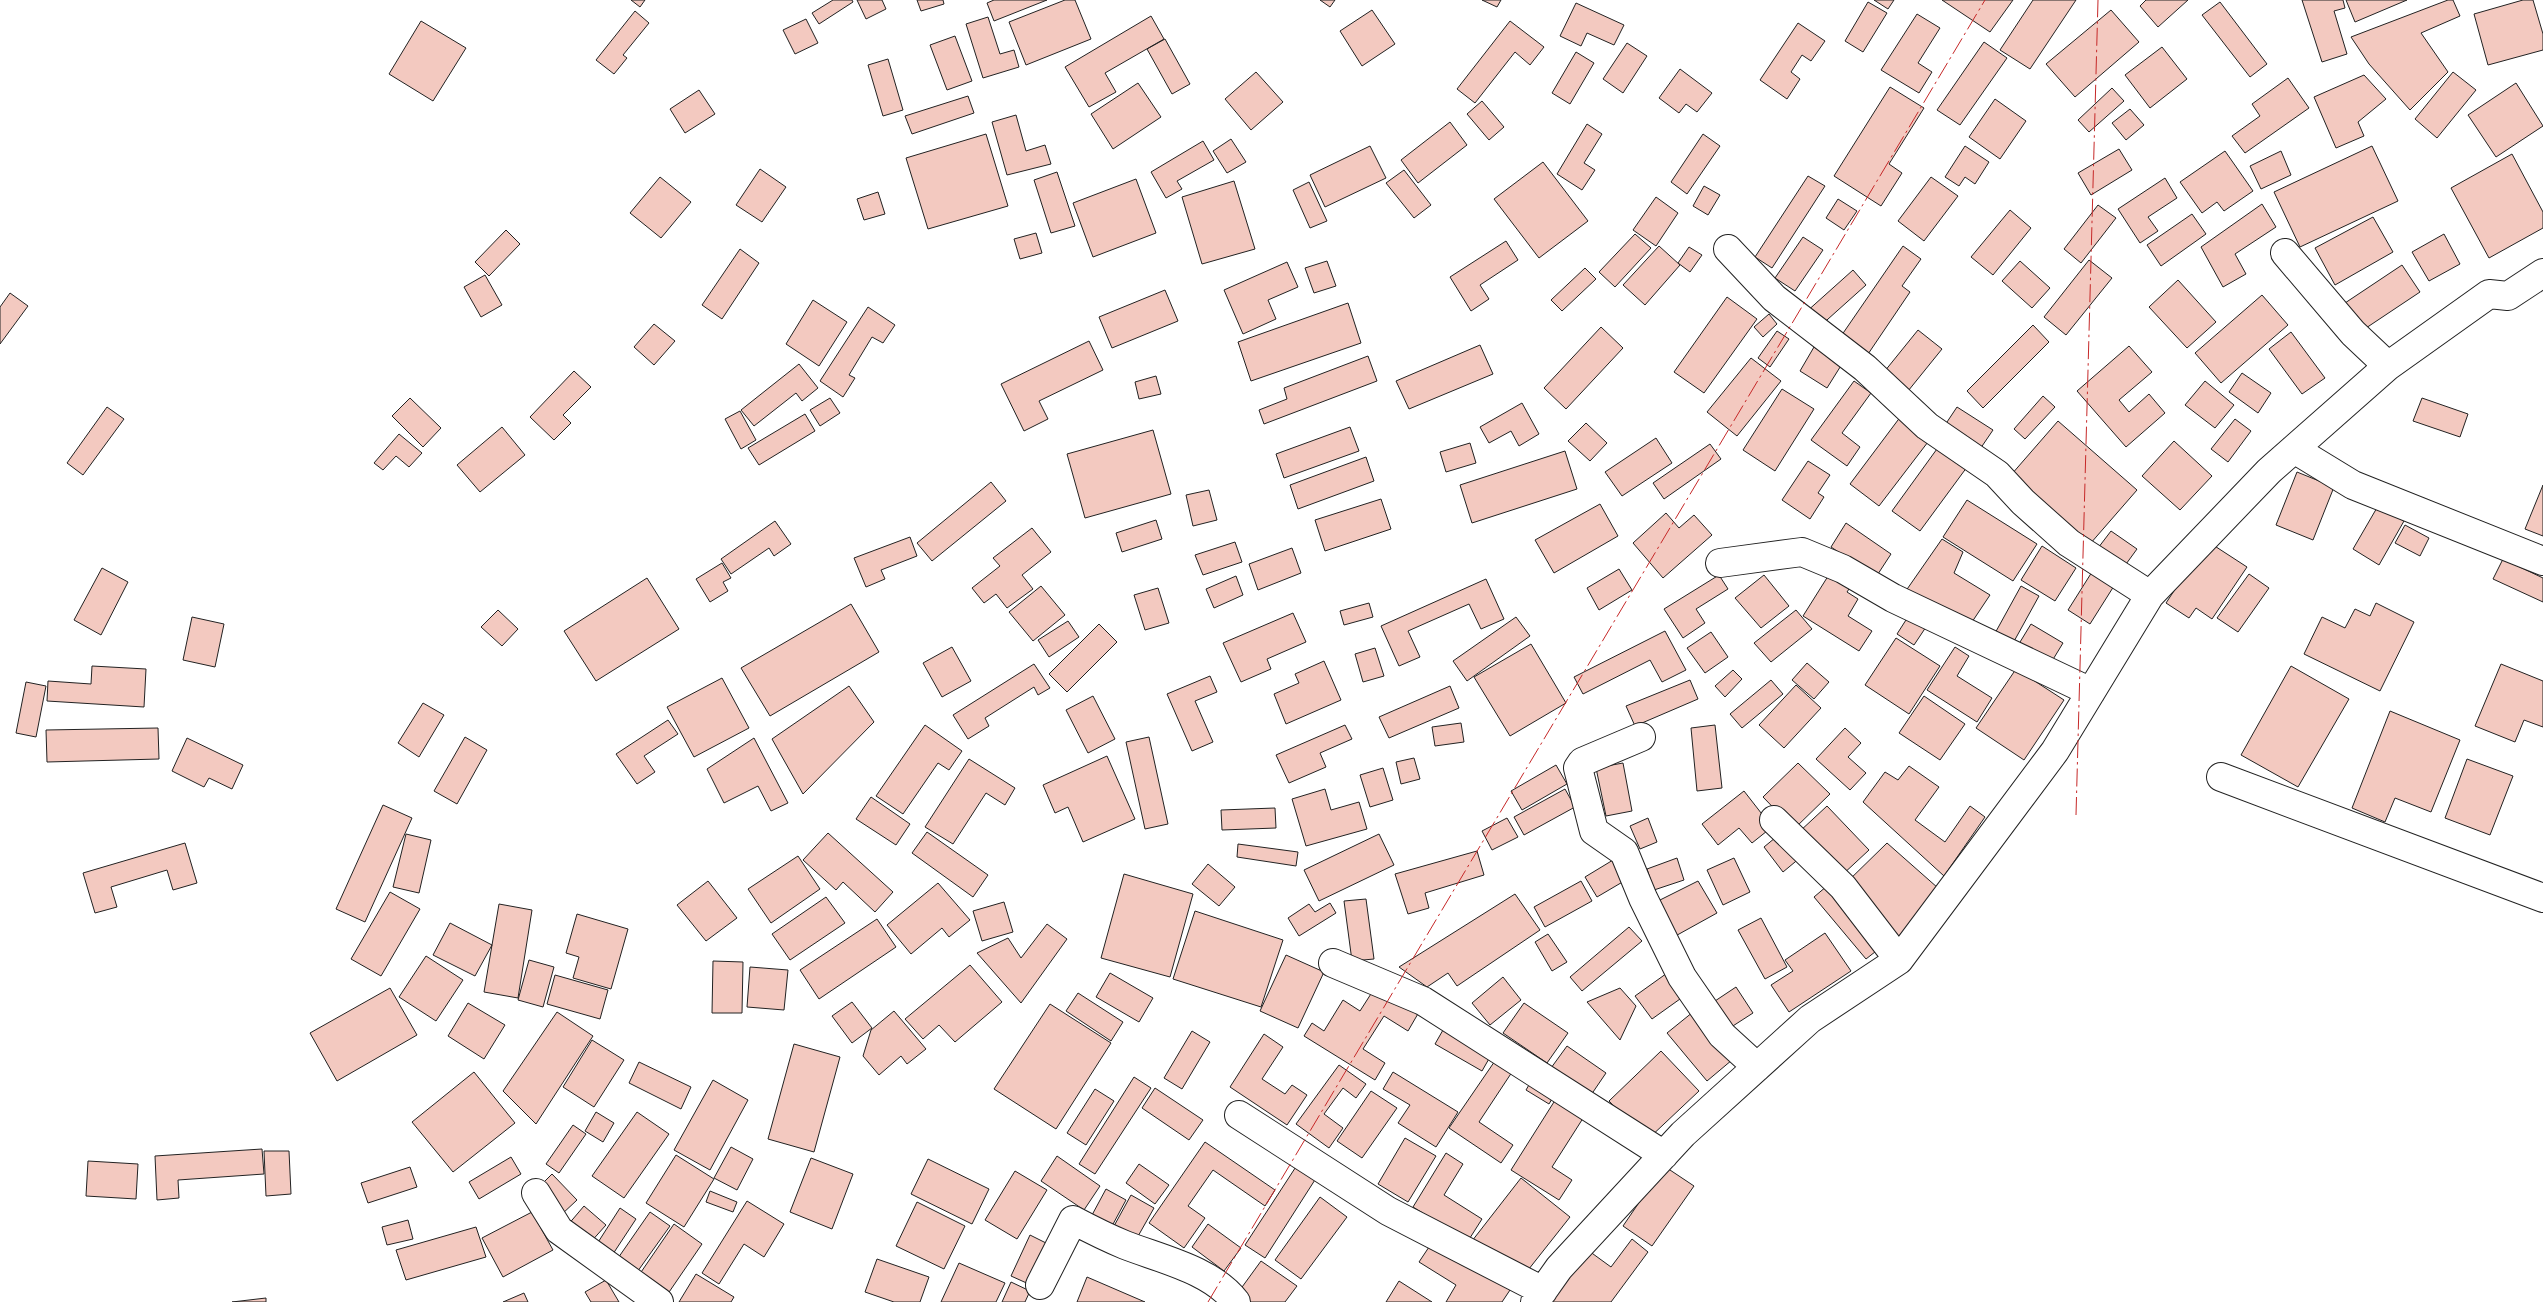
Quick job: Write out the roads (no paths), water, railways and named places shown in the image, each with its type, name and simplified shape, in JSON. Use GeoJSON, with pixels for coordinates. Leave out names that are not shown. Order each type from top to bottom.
{"type":"FeatureCollection","features":[{"type":"Feature","properties":{"kind":"street"},"geometry":{"type":"LineString","coordinates":[[1728,249],[1774,298],[1865,368],[1927,426],[1997,474],[2023,502],[2069,543],[2150,595]]}},
{"type":"Feature","properties":{"kind":"street"},"geometry":{"type":"LineString","coordinates":[[2285,253],[2353,333],[2388,366]]}},
{"type":"Feature","properties":{"kind":"street"},"geometry":{"type":"LineString","coordinates":[[1239,1115],[1388,1211],[1539,1297],[1559,1268],[1683,1134],[1810,1019],[1899,960],[2055,751],[2150,595],[2269,472],[2388,366],[2489,294],[2508,296],[2543,272]]}},
{"type":"Feature","properties":{"kind":"street"},"geometry":{"type":"LineString","coordinates":[[2294,450],[2353,485],[2543,562]]}},
{"type":"Feature","properties":{"kind":"street"},"geometry":{"type":"LineString","coordinates":[[1720,563],[1802,552],[1843,569],[1893,598],[2091,692]]}},
{"type":"Feature","properties":{"kind":"street"},"geometry":{"type":"LineString","coordinates":[[1641,737],[1582,762],[1578,768],[1594,831],[1624,852],[1643,898],[1682,977],[1722,1035],[1757,1067]]}},
{"type":"Feature","properties":{"kind":"street"},"geometry":{"type":"LineString","coordinates":[[2221,777],[2543,898]]}},
{"type":"Feature","properties":{"kind":"street"},"geometry":{"type":"LineString","coordinates":[[1774,820],[1843,887],[1899,960]]}},
{"type":"Feature","properties":{"kind":"street"},"geometry":{"type":"LineString","coordinates":[[1333,963],[1423,1001],[1664,1155]]}},
{"type":"Feature","properties":{"kind":"street"},"geometry":{"type":"LineString","coordinates":[[536,1193],[559,1230],[659,1302]]}},
{"type":"Feature","properties":{"kind":"street"},"geometry":{"type":"LineString","coordinates":[[1040,1285],[1073,1220],[1126,1245],[1191,1270],[1230,1294],[1236,1302]]}}]}
